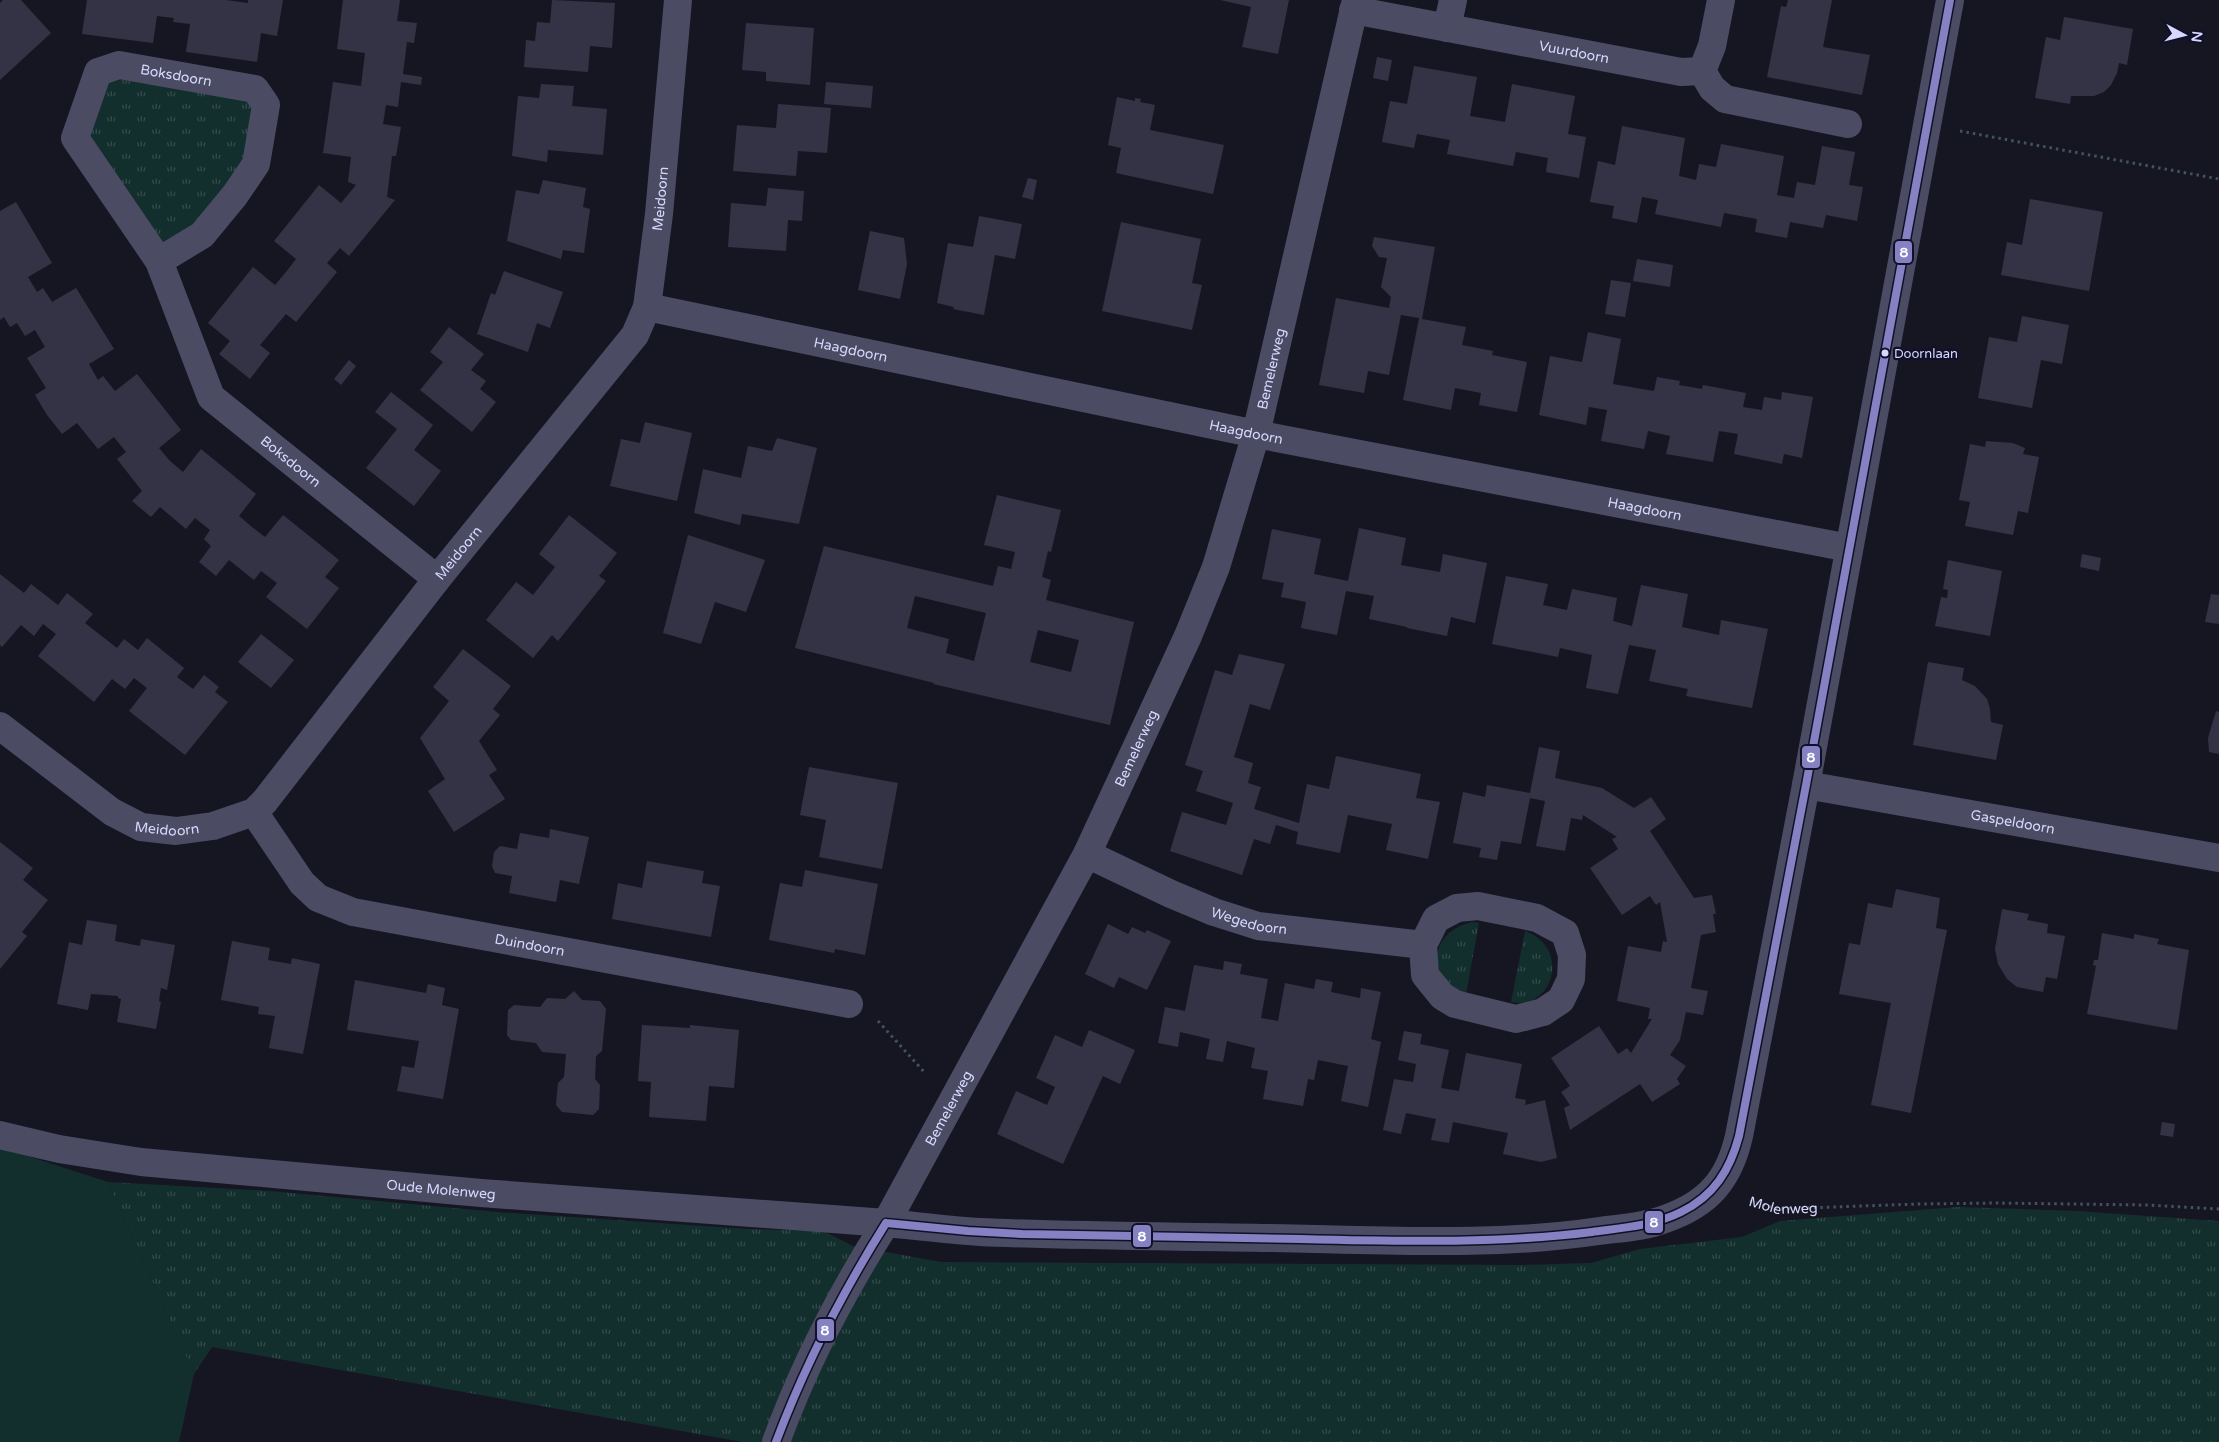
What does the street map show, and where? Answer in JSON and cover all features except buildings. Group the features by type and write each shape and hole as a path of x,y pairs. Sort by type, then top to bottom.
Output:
{"street":[{"name":"Meidoorn","path":"0,726 112,812 141,827 158,830 194,830 222,824 254,812 274,791 437,579 630,342 647,307 659,214 678,0"},
{"path":"1447,28 1453,0"},
{"path":"1721,0 1712,46 1702,71 1712,88 1725,100 1848,124"},
{"path":"886,1223 979,1232 1427,1241 1515,1240 1574,1235 1644,1225 1664,1220 1703,1200 1719,1184 1735,1156 1739,1136 1806,785 1950,0"},
{"name":"Vuurdoorn","path":"1354,5 1447,28 1681,72 1702,71"},
{"name":"Bemelerweg","path":"776,1442 788,1407 850,1279 886,1223 1087,854 1208,588 1256,434 1354,5"},
{"name":"Boksdoorn","path":"159,261 202,235 235,195 256,164 266,105 255,89 119,65 98,72 75,138 159,261 211,397 437,579"},
{"name":"Haagdoorn","path":"647,307 1256,434 1849,548"},
{"name":"Gaspeldoorn","path":"1806,785 2219,858"},
{"name":"Duindoorn","path":"254,812 302,883 318,898 353,912 849,1004"},
{"name":"Wegedoorn","path":"1087,854 1214,912 1258,926 1423,945"},
{"path":"1478,906 1537,918 1565,933 1572,955 1571,979 1561,1000 1543,1012 1516,1019 1455,1004 1442,996 1425,975 1423,945 1436,920 1457,908 1478,906"},
{"name":"Oude Molenweg","path":"0,1135 59,1149 140,1162 481,1193 886,1223"}],"path":[{"path":"1927,125 2219,179"},
{"path":"849,1004 856,1014 875,1018 929,1077 958,1090"},
{"name":"Molenweg","path":"1719,1184 1739,1198 1778,1209 1995,1203 2147,1205 2219,1209"}],"green space":[{"path":"124,80 255,101 242,176 220,204 162,251 84,134 106,81"},
{"path":"1473,922 1479,923 1466,994 1452,987 1443,977 1438,967 1437,955 1440,945 1447,935 1458,927"},
{"path":"1525,931 1539,939 1548,950 1552,963 1551,976 1546,988 1538,997 1526,1002 1511,1002"},
{"path":"0,1147 108,1182 194,1374 179,1442 0,1442"},
{"path":"108,1182 270,1191 497,1212 747,1229 823,1231 853,1246 941,1262 1523,1265 1591,1263 1640,1249 1742,1237 1780,1221 1958,1207 2076,1211 2219,1221 2219,1442 743,1442 212,1347 194,1374"}],"transit line":[{"name":"8","path":"886,1223 1022,1234 1483,1240 1556,1236 1637,1226 1670,1217 1693,1206 1719,1181 1731,1160 1739,1136 1806,785 1950,0"},
{"name":"8","path":"776,1442 799,1385 825,1330 854,1276 886,1223"}],"place":[{"name":"Doornlaan","path":"1885,353"}]}
